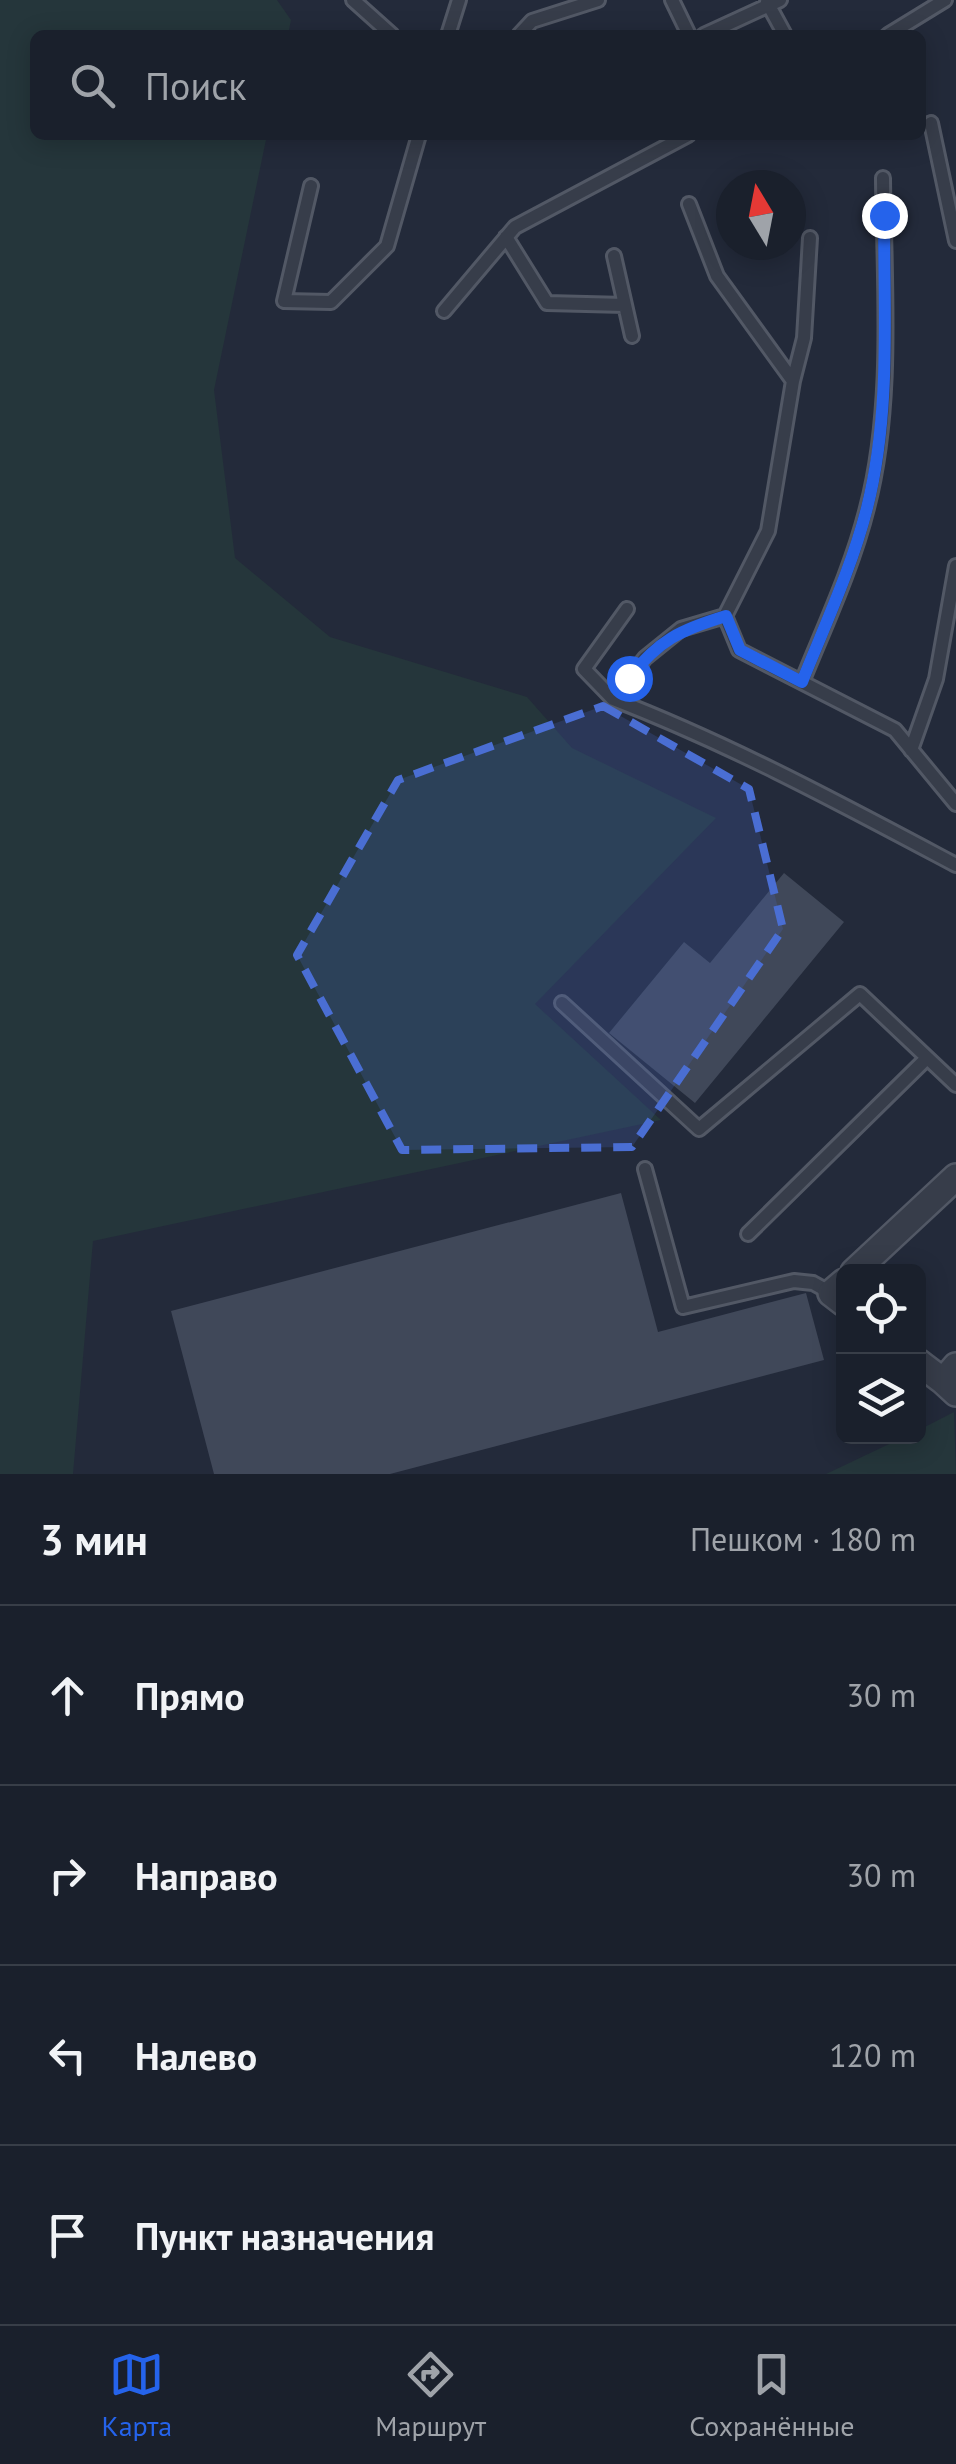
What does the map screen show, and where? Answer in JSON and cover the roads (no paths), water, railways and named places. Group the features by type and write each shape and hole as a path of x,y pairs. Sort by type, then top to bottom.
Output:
{"street":[{"path":"863,1264 956,1177"},
{"path":"926,1366 952,1380"}],"lane":[{"path":"352,0 386,30"},
{"path":"449,30 458,0"},
{"path":"524,30 532,21 598,0"},
{"path":"672,0 687,30"},
{"path":"896,30 945,0"},
{"path":"714,30 772,2 784,30"},
{"path":"931,123 956,241"},
{"path":"311,186 284,301 331,302 387,246 418,140"},
{"path":"444,311 515,226 669,140"},
{"path":"802,682 867,508 882,430 884,178"},
{"path":"689,204 717,276 793,381"},
{"path":"506,237 547,303 625,305"},
{"path":"613,699 644,658 681,629 726,616 768,531 804,338 810,238"},
{"path":"614,256 632,336"},
{"path":"912,750 936,679 956,566"},
{"path":"627,609 584,669 613,699 689,728 800,782 956,866"},
{"path":"726,616 740,650 895,730 956,804"},
{"path":"562,1003 699,1129 860,994 956,1085"},
{"path":"748,1234 927,1058"},
{"path":"645,1169 682,1308 794,1281 836,1292"}]}
